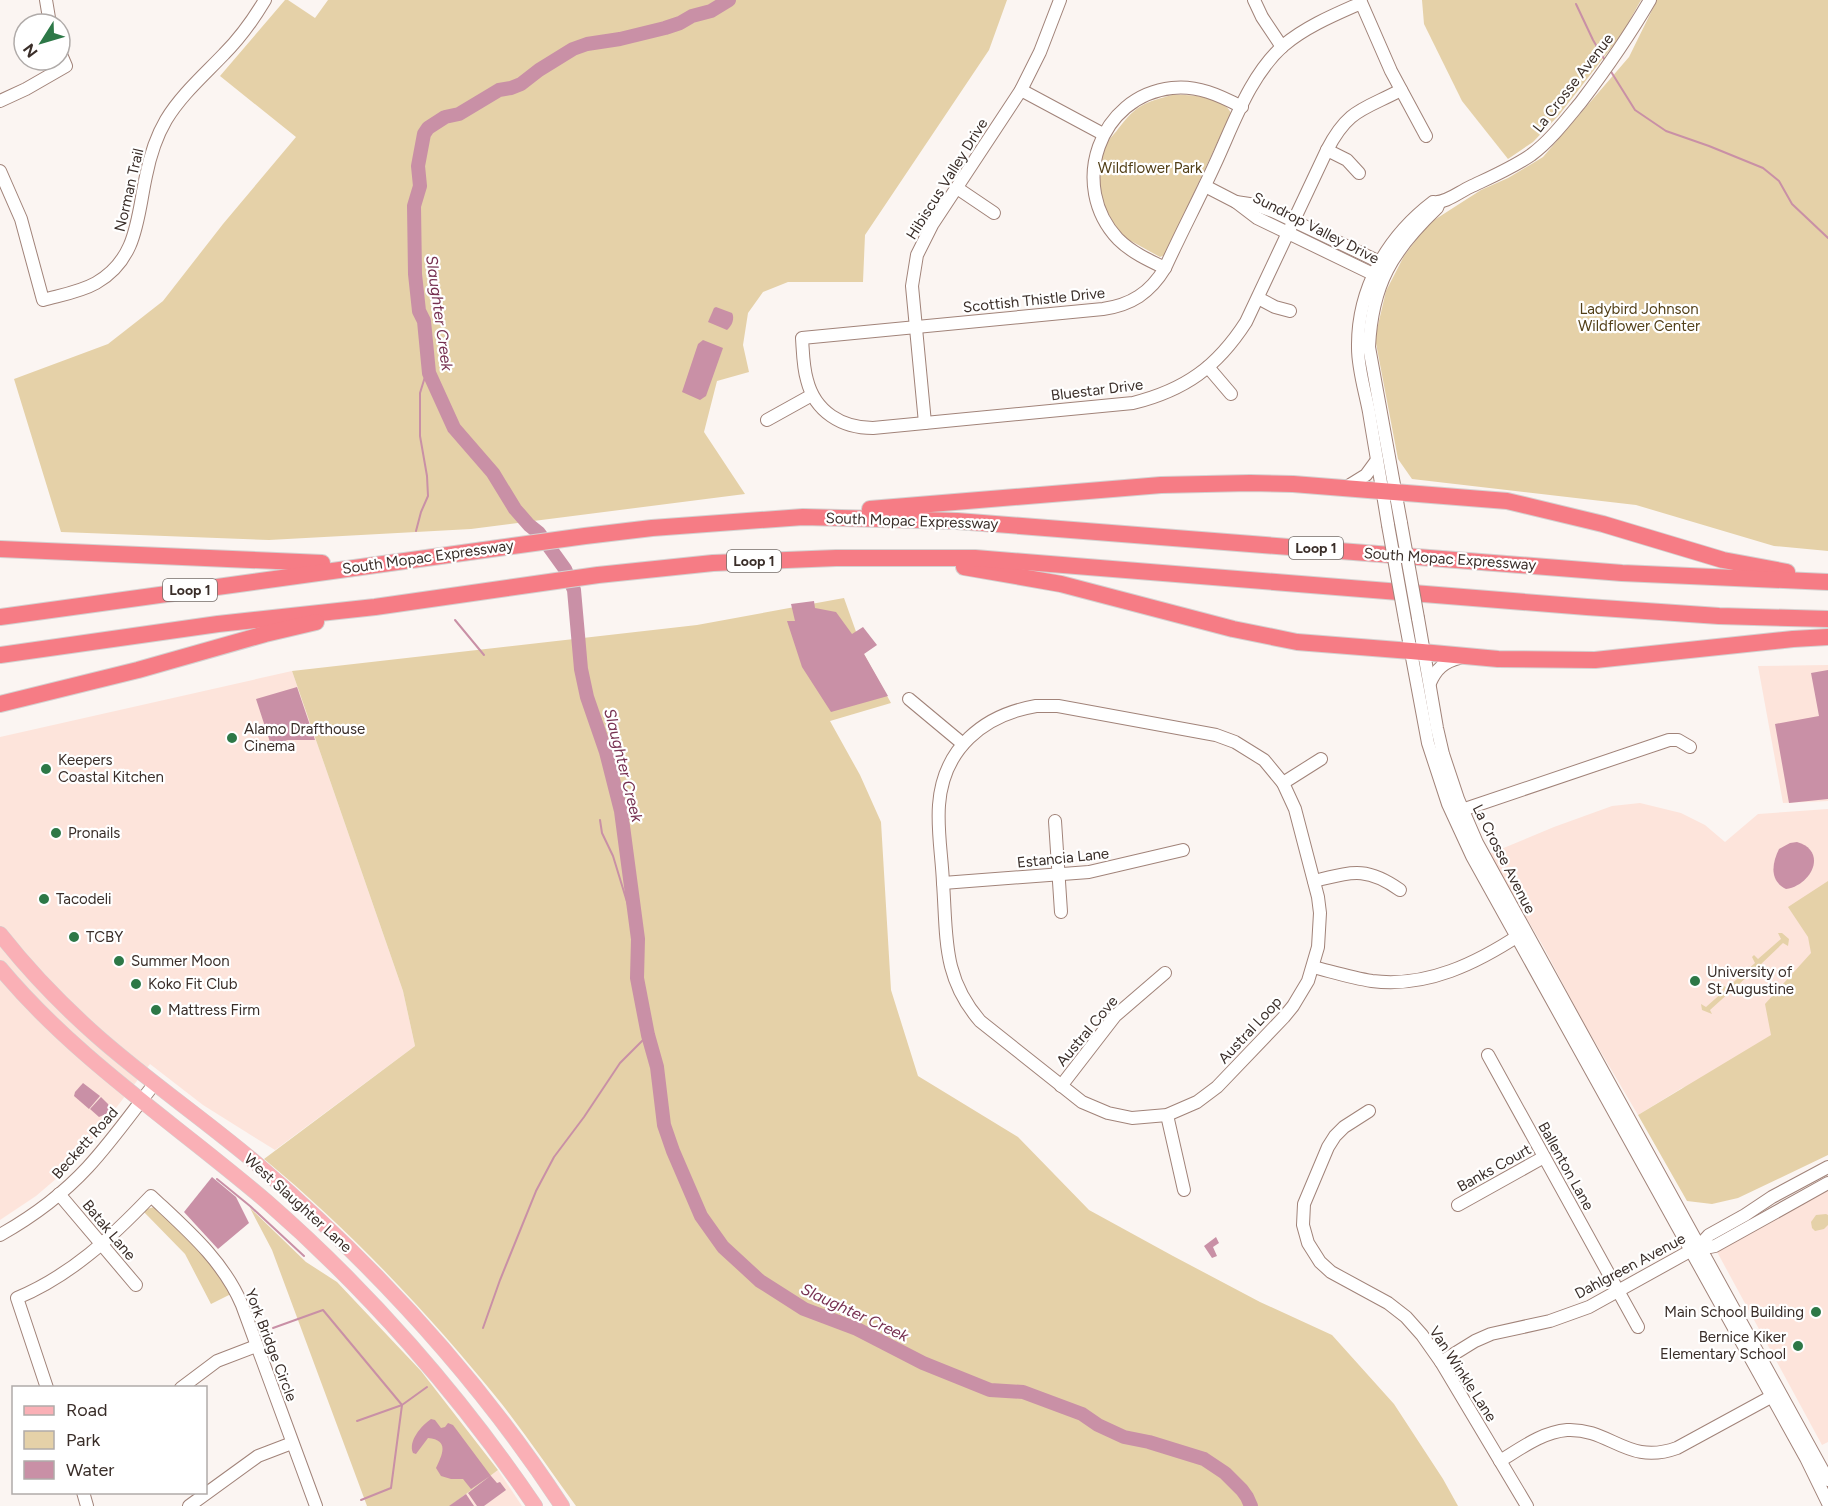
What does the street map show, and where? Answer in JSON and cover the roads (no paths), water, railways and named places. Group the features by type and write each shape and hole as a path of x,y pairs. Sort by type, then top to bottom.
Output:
{"highway":[{"path":"803,518 848,511 1161,485 1293,484 1507,501 1603,524 1724,560 1828,580"},
{"name":"South Mopac Expressway","path":"0,617 585,536 652,528 803,518 957,521 1623,573 1828,580"},
{"path":"0,549 276,562 380,563"},
{"name":"Loop 1","path":"0,655 218,624 375,607 598,575 749,561 836,558 975,558 1587,607 1719,616 1828,619"},
{"path":"910,558 1061,584 1233,629 1297,642 1498,659 1595,660 1828,637"},
{"path":"0,704 375,607"}],"main road":[{"name":"West Slaughter Lane","path":"0,934 32,971 98,1036 255,1163 358,1257 447,1355 512,1436 562,1506"},
{"path":"0,942 15,960 32,971"},
{"name":"West Slaughter Lane","path":"0,968 61,1032 96,1064 267,1203 312,1244 420,1356 463,1407 532,1500"},
{"path":"532,1500 546,1483"}],"street":[{"name":"Norman Trail","path":"0,171 21,219 44,300 97,283 122,259 135,234 149,161 166,120 185,95 239,38 265,0"},
{"name":"Hibiscus Valley Drive","path":"925,423 912,286 917,255 925,237 1021,90 1040,52 1060,0"},
{"path":"1254,0 1262,17 1282,47"},
{"name":"La Crosse Avenue","path":"1650,0 1616,55 1558,129 1532,154 1497,175 1439,203 1437,208 1384,264 1364,297 1358,349 1377,460 1401,523 1428,743 1448,804 1472,856 1520,934 1776,1394 1828,1480"},
{"path":"1360,2 1401,90 1426,136"},
{"name":"Scottish Thistle Drive","path":"812,395 806,378 802,338 1114,308 1147,292 1159,279 1242,107 1263,69 1282,47 1317,23 1360,2"},
{"path":"0,101 56,72"},
{"path":"1164,268 1124,244 1101,213 1095,191 1094,173 1095,160 1103,134 1132,103 1144,96 1166,89 1201,90 1213,93 1242,107"},
{"path":"1021,90 1103,134"},
{"name":"Bluestar Drive","path":"812,395 830,414 851,426 873,428 1132,403 1173,390 1208,367 1235,339 1258,298 1335,135 1352,115 1401,90"},
{"path":"1328,150 1347,160 1359,173"},
{"name":"Sundrop Valley Drive","path":"1204,186 1236,202 1257,218 1378,276"},
{"path":"957,188 994,213"},
{"name":"Sundrop Valley Drive","path":"1236,202 1256,205 1384,264"},
{"name":"La Crosse Avenue","path":"1378,276 1370,326 1370,347 1389,492 1388,525 1412,619"},
{"path":"1258,298 1275,307 1290,311"},
{"path":"1208,367 1231,394"},
{"path":"767,420 812,395"},
{"path":"1344,489 1366,475 1377,460"},
{"name":"La Crosse Avenue","path":"1417,651 1430,683 1443,754 1462,810 1520,934"},
{"path":"1430,683 1434,672 1447,661 1468,656"},
{"path":"909,699 963,744"},
{"name":"Austral Loop","path":"1036,706 1058,706 1227,738 1264,760 1283,783 1295,809 1320,913 1318,947 1313,967 1308,981 1293,1006 1217,1087 1197,1102 1167,1115 1132,1118 1108,1113 1083,1102 1061,1086 980,1022 968,1005 952,975 949,961 938,818 940,790 944,777 963,744 978,730 1005,714 1036,706"},
{"path":"1462,810 1669,740 1678,740 1690,747"},
{"path":"1283,783 1322,759"},
{"path":"1055,821 1062,912"},
{"name":"Estancia Lane","path":"944,883 1098,871 1184,850"},
{"path":"1314,881 1358,872 1380,877 1400,890"},
{"path":"1313,967 1372,981 1417,981 1463,966 1520,934"},
{"name":"Austral Cove","path":"1061,1086 1115,1016 1165,973"},
{"name":"Ballenton Lane","path":"1488,1055 1638,1328"},
{"name":"Beckett Road","path":"0,1235 27,1219 59,1194 96,1158 155,1083"},
{"name":"Van Winkle Lane","path":"1369,1111 1344,1127 1328,1147 1304,1204 1305,1235 1311,1250 1325,1268 1372,1293 1398,1311 1422,1335 1441,1362 1527,1506"},
{"path":"1167,1115 1184,1190"},
{"name":"Banks Court","path":"1458,1204 1544,1157"},
{"name":"Dahlgreen Avenue","path":"1441,1362 1491,1334 1562,1317 1589,1307 1695,1249 1709,1235 1828,1167"},
{"name":"Dahlgreen Avenue","path":"1695,1249 1715,1246 1828,1183"},
{"name":"Batak Lane","path":"59,1194 136,1285"},
{"name":"York Bridge Circle","path":"46,1386 17,1298 58,1276 102,1245 151,1196 201,1244 225,1273 237,1295 316,1506"},
{"path":"184,1386 217,1361 256,1346"},
{"path":"1500,1461 1542,1437 1567,1430 1587,1431 1625,1448 1640,1453 1655,1454 1671,1450 1776,1394"},
{"name":"La Crosse Avenue","path":"1776,1394 1828,1503"},
{"path":"207,1493 252,1460 292,1443"},
{"path":"189,1506 205,1494"}],"water":[{"path":"716,307 732,313 732,322 727,330 708,322"},
{"path":"703,340 723,348 706,396 700,400 682,392 698,344"},
{"path":"814,601 815,608 836,612 852,634 863,627 877,645 864,654 888,696 831,712 802,667 787,621 795,621 791,604"},
{"path":"1828,670 1828,799 1789,803 1775,724 1819,716 1811,673"},
{"path":"297,687 315,740 288,740 271,745 256,699"},
{"path":"1797,842 1806,846 1812,853 1813,867 1803,881 1786,889 1774,877 1775,860 1779,849"},
{"path":"83,1083 100,1096 89,1109 74,1096"},
{"path":"101,1097 110,1108 106,1114 99,1117 90,1109"},
{"path":"212,1177 236,1197 249,1223 218,1249 184,1212"},
{"path":"1216,1237 1219,1243 1213,1247 1217,1256 1212,1258 1204,1246"},
{"path":"431,1419 435,1420 441,1428 448,1423 453,1425 491,1476 506,1490 484,1506 477,1506 468,1493 490,1476 471,1489 463,1479 441,1476 436,1468 443,1449 435,1439 428,1438 416,1454 413,1453 414,1439"},
{"path":"466,1494 474,1506 449,1506"}],"waterway":[{"name":"Slaughter Creek","path":"729,0 711,11 692,16 665,28 573,49 521,84 499,90 459,114 445,117 428,128 424,134 418,166 420,186 414,206 415,274 419,311 424,321 429,373 454,428 493,473 515,509 539,533 565,569 574,590 581,669 587,697 606,752 621,811 638,939 637,978 657,1067 664,1125 673,1151 701,1216 723,1247 760,1281 804,1309 857,1329 923,1363 990,1390 1023,1392 1082,1414 1098,1425 1124,1437 1149,1442 1204,1459 1225,1473 1242,1490 1251,1506"},
{"path":"1576,4 1606,62"},
{"path":"1610,70 1635,110 1666,131 1763,168 1779,181 1792,204 1828,238"},
{"path":"416,531 428,496 420,436 420,393 428,367"},
{"path":"455,620 484,655"},
{"path":"600,820 602,833 613,856 628,905 634,907"},
{"path":"483,1328 536,1191 554,1157 620,1063 648,1035"},
{"path":"217,1179 304,1256"},
{"path":"273,1328 323,1310 402,1405 391,1488 361,1500"},
{"path":"357,1421 402,1405 427,1387"}],"place":[{"name":"Alamo Drafthouse Cinema","path":"232,738"},
{"name":"Keepers Coastal Kitchen","path":"46,769"},
{"name":"Pronails","path":"56,833"},
{"name":"Tacodeli","path":"44,899"},
{"name":"TCBY","path":"74,937"},
{"name":"Summer Moon","path":"119,961"},
{"name":"University of St Augustine","path":"1695,981"},
{"name":"Koko Fit Club","path":"136,984"},
{"name":"Mattress Firm","path":"156,1010"},
{"name":"Main School Building","path":"1816,1312"},
{"name":"Bernice Kiker Elementary School","path":"1798,1346"}],"park label":[{"name":"Wildflower Park","path":"1150,168"},
{"name":"Ladybird Johnson Wildflower Center","path":"1639,318"}]}
